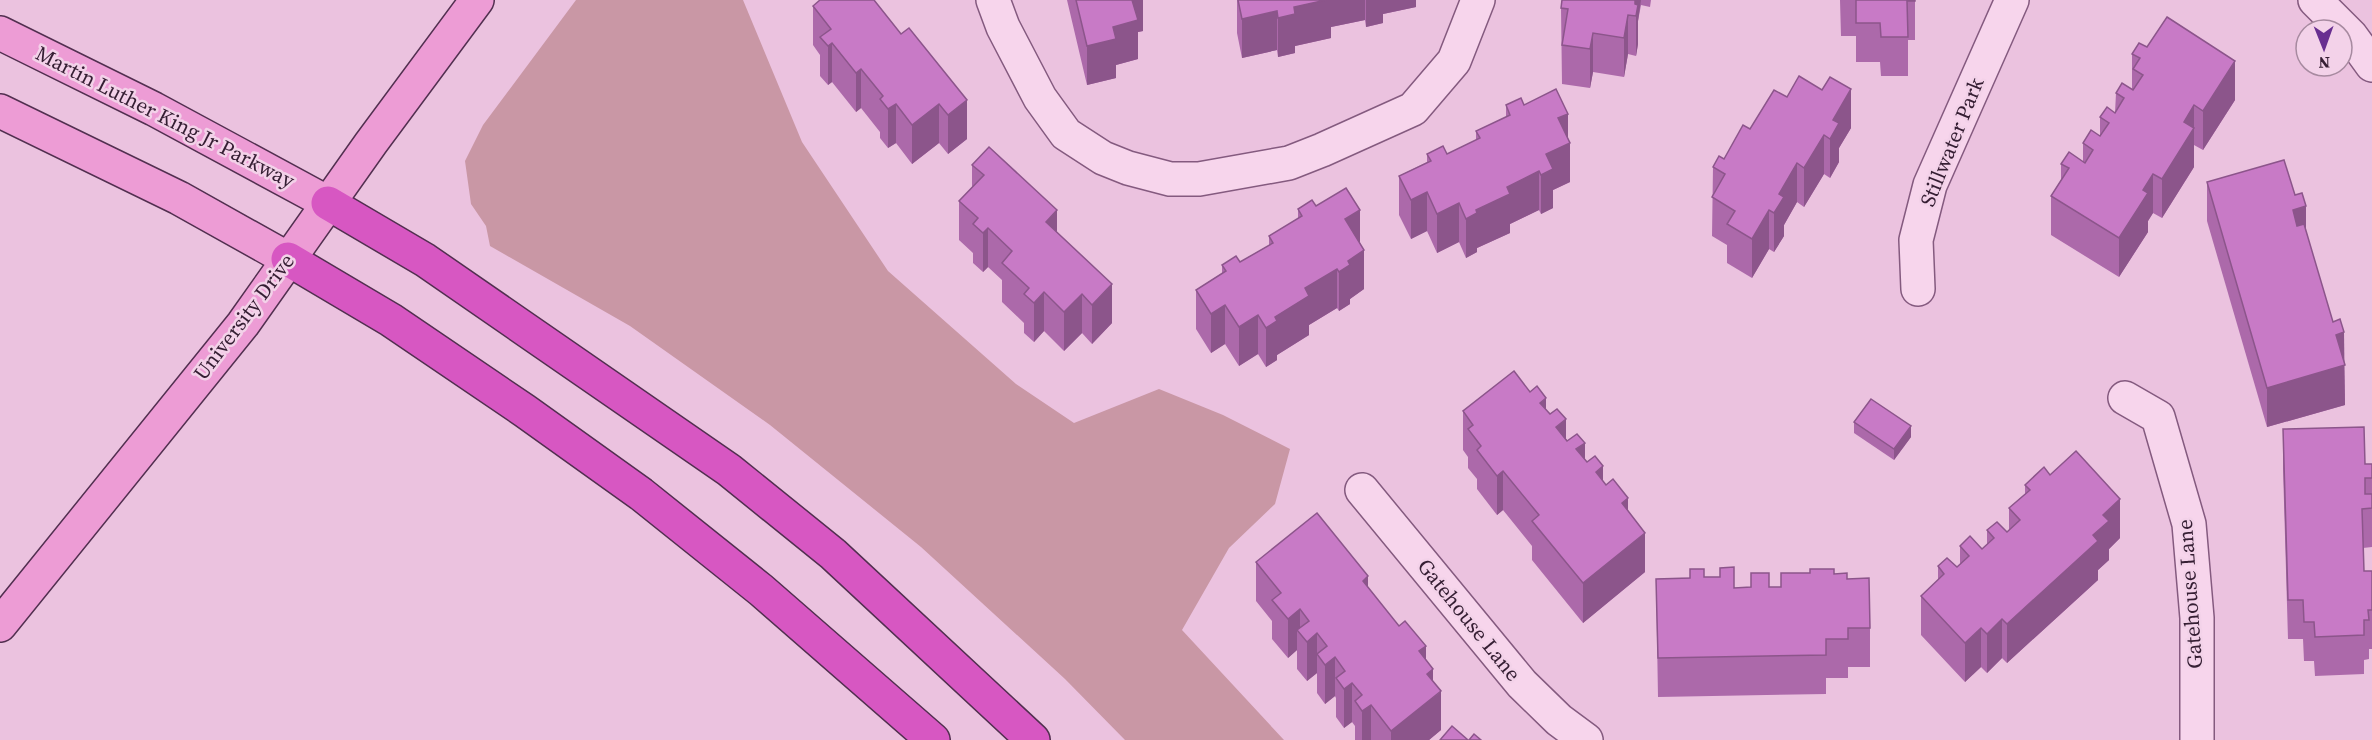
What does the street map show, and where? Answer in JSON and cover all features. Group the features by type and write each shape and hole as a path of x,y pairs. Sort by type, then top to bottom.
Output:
{"highway":[{"path":"328,203 425,260 729,470 833,554 1033,740"},
{"path":"288,259 391,320 525,411 641,494 769,597 933,740"}],"main road":[{"name":"University Drive","path":"0,625 243,324 328,203 477,0"},
{"name":"Martin Luther King Jr Parkway","path":"0,33 154,109 328,203"},
{"path":"0,111 179,198 288,259"}],"street":[{"path":"993,0 1003,27 1040,98 1066,134 1103,158 1128,168 1170,179 1199,179 1288,163 1413,109 1454,61 1478,0"},
{"name":"Stillwater Park","path":"1918,289 1916,240 1930,186 2012,0"},
{"path":"2315,0 2351,36 2372,65"},
{"name":"Gatehouse Lane","path":"2125,398 2158,417 2189,524 2197,618 2197,740"},
{"name":"Gatehouse Lane","path":"1362,490 1522,684 1559,720 1586,740"}],"shaded area":[{"path":"576,0 743,0 802,142 888,271 1016,384 1074,423 1159,389 1223,415 1290,449 1275,504 1229,548 1182,630 1284,740 1125,740 1065,679 921,547 770,425 630,326 490,246 486,226 471,204 465,161 483,125"}],"building":[{"path":"820,0 874,0 901,34 909,28 967,100 948,115 939,104 912,125 896,104 888,109 880,99 883,96 861,69 856,73 832,43 828,46 820,37 831,29 813,6"},
{"path":"1076,0 1132,0 1138,20 1113,27 1116,39 1087,46"},
{"path":"1238,0 1326,0 1294,7 1295,14 1278,18 1277,11 1242,19"},
{"path":"1562,0 1635,0 1635,4 1638,5 1636,16 1628,15 1624,38 1593,33 1590,49 1562,45 1568,9 1561,8"},
{"path":"1856,0 1915,0 1907,1 1908,37 1881,37 1880,23 1856,23"},
{"path":"2167,17 2235,61 2203,111 2194,105 2184,122 2194,128 2162,179 2153,174 2143,190 2148,193 2119,238 2051,196 2069,168 2061,164 2069,152 2085,163 2093,150 2083,143 2091,130 2100,136 2109,123 2100,117 2107,107 2115,113 2124,98 2116,93 2122,83 2133,90 2143,75 2133,69 2140,58 2132,54 2139,43 2147,47"},
{"path":"1799,76 1822,90 1830,77 1851,89 1833,120 1839,123 1830,139 1824,135 1804,168 1797,163 1779,194 1784,197 1774,213 1769,210 1752,239 1727,224 1735,211 1712,197 1725,174 1713,167 1719,156 1724,159 1743,125 1750,129 1774,90 1787,97"},
{"path":"1556,89 1568,114 1558,118 1570,143 1546,154 1553,169 1541,175 1539,171 1507,187 1510,194 1476,210 1477,213 1466,219 1459,203 1437,214 1427,192 1411,200 1399,176 1431,161 1427,154 1443,146 1447,154 1480,138 1476,131 1510,115 1506,105 1521,98 1524,105"},
{"path":"989,147 1057,210 1046,222 1112,284 1092,305 1082,294 1064,312 1044,292 1034,303 1024,294 1029,288 1002,263 1012,251 988,228 983,233 973,224 978,218 959,201 984,175 972,165"},
{"path":"2284,160 2295,195 2302,193 2306,206 2293,210 2297,226 2304,224 2333,322 2340,319 2344,332 2336,335 2345,365 2267,388 2207,182"},
{"path":"1346,188 1360,210 1345,219 1364,250 1348,261 1350,265 1339,272 1337,269 1305,288 1309,296 1275,317 1277,321 1266,328 1258,315 1239,327 1225,305 1211,314 1196,290 1226,271 1222,265 1236,256 1240,262 1273,243 1269,236 1302,216 1298,209 1312,200 1316,206"},
{"path":"1514,371 1530,392 1537,386 1546,398 1540,403 1550,414 1557,409 1566,419 1556,427 1567,441 1577,434 1585,443 1576,449 1587,462 1595,456 1603,466 1596,472 1606,485 1613,479 1628,498 1622,503 1645,533 1583,583 1532,521 1539,515 1503,471 1497,476 1477,450 1481,446 1468,429 1473,425 1463,411"},
{"path":"1871,399 1911,426 1894,449 1854,422"},
{"path":"2364,427 2365,464 2372,464 2372,478 2365,478 2365,494 2372,494 2372,508 2362,509 2364,571 2372,571 2372,610 2368,610 2369,620 2364,620 2364,635 2315,637 2314,622 2304,622 2303,600 2288,600 2283,429"},
{"path":"2076,451 2120,499 2103,515 2109,521 2093,535 2098,541 2007,624 2002,619 1987,634 1981,628 1965,643 1921,596 1944,574 1938,566 1947,558 1957,567 1969,556 1960,546 1970,536 1982,549 1994,538 1987,530 1997,522 2007,532 2020,520 2009,508 2030,490 2025,485 2044,467 2050,475"},
{"path":"1317,513 1368,576 1363,581 1399,626 1405,621 1426,646 1419,651 1433,669 1427,674 1441,691 1391,731 1371,705 1362,711 1355,701 1362,695 1352,683 1344,689 1336,678 1345,671 1335,657 1325,665 1317,654 1327,646 1317,633 1307,642 1297,630 1309,621 1300,609 1288,619 1272,600 1281,593 1256,562"},
{"path":"1734,567 1734,588 1751,587 1751,573 1769,573 1769,587 1781,587 1781,573 1810,573 1810,569 1834,569 1834,574 1847,573 1847,579 1869,578 1870,628 1848,628 1848,639 1826,639 1826,655 1658,658 1656,579 1690,578 1690,569 1704,569 1704,577 1720,577 1720,568"},
{"path":"1452,726 1468,740 1440,740"},
{"path":"1474,734 1481,740 1469,740"}]}
